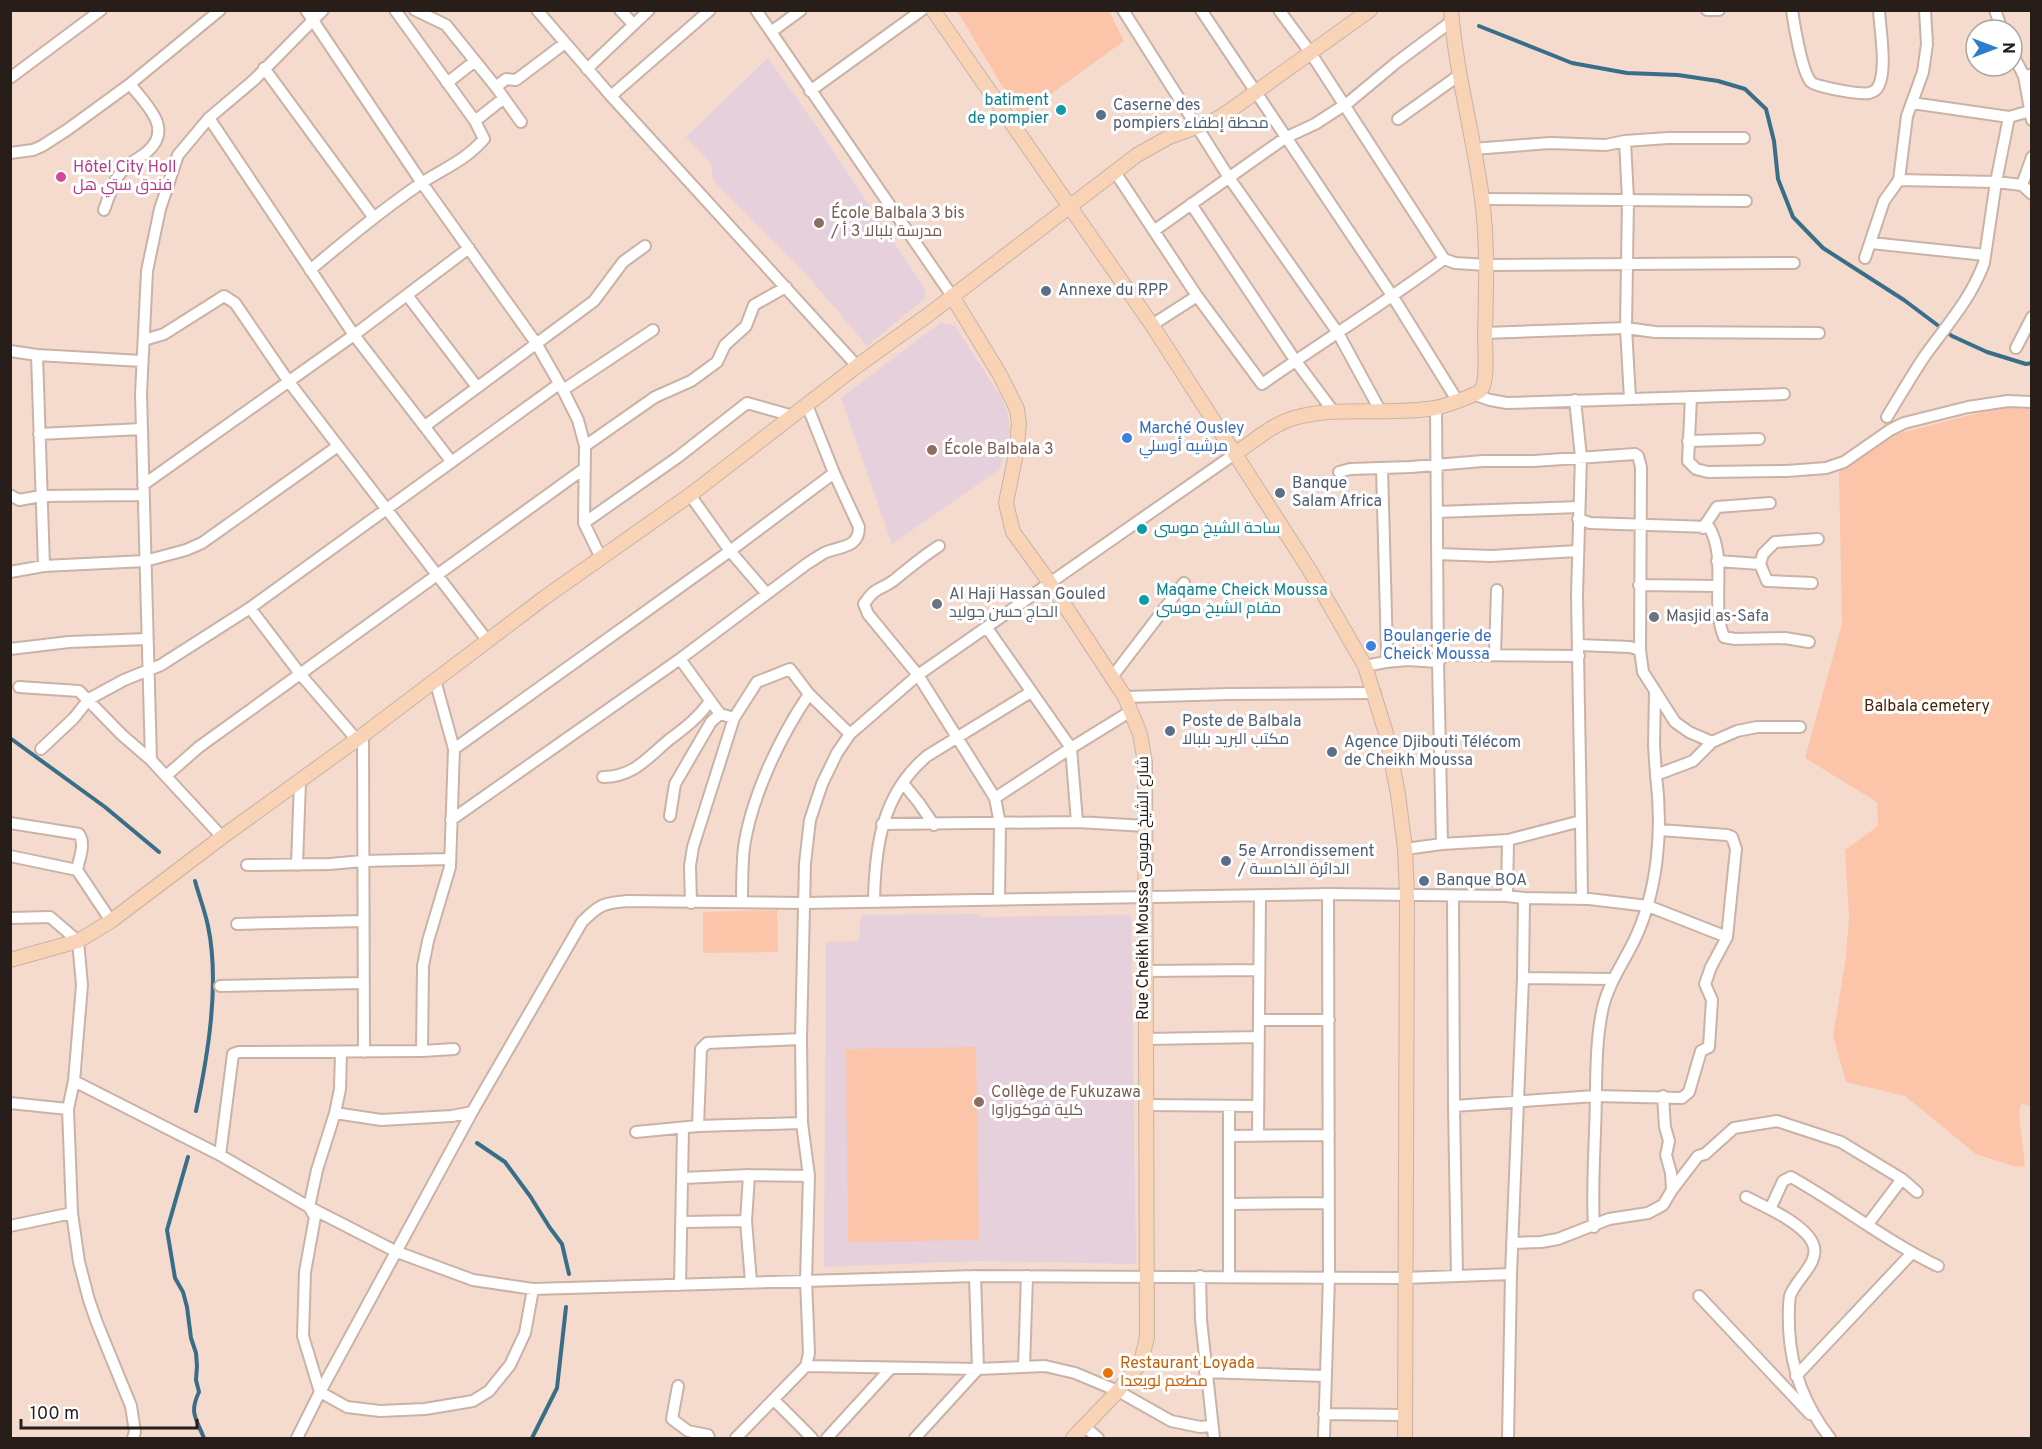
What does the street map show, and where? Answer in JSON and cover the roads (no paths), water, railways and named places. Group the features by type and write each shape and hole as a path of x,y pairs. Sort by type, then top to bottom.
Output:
{"street":[{"path":"10,153 33,150 42,146 130,84 220,10"},
{"path":"151,760 143,490 142,361 147,271 160,209 178,155 209,118 254,80 309,15 323,10"},
{"path":"310,270 374,218 422,183 472,153 484,139 475,121 395,10"},
{"path":"415,10 446,25 496,87 521,123"},
{"path":"537,10 611,96 857,366"},
{"path":"620,10 633,24"},
{"path":"587,69 649,10"},
{"path":"611,96 710,10"},
{"path":"756,10 951,296"},
{"path":"771,32 801,10"},
{"path":"810,91 922,10"},
{"path":"933,10 1152,326 1236,453 1309,569 1365,666 1375,693 1386,733 1398,794 1405,849 1407,897 1405,1438"},
{"path":"1123,10 1196,128 1338,333 1381,412"},
{"path":"1201,10 1393,297 1457,400"},
{"path":"1280,10 1310,52 1444,260 1487,265 1794,263"},
{"path":"10,960 78,941 111,921 487,640 690,495 1137,155 1169,137 1196,128 1225,114 1370,10"},
{"path":"1707,10 1719,10"},
{"path":"1792,10 1794,29 1806,75 1812,84 1821,88 1865,94 1872,93 1878,88 1882,77 1879,10"},
{"path":"1865,258 1884,201 1899,180 1907,116 1923,72 1927,44 1925,10"},
{"path":"10,78 98,11"},
{"path":"309,15 422,183 536,342 561,387 578,420 585,446 584,523 601,558"},
{"path":"736,1438 806,1366 809,1353 806,1280 809,1176 802,1123 801,1039 805,863 810,820 822,784 837,753 850,734 918,675 1276,426 1292,419 1333,411 1381,412 1436,408 1480,390 1483,386 1487,265 1482,199 1458,76 1451,16"},
{"path":"1155,230 1285,138 1315,124 1343,105 1451,16"},
{"path":"496,87 506,79 516,80 565,44"},
{"path":"447,83 476,61"},
{"path":"264,68 374,218"},
{"path":"1398,119 1458,76"},
{"path":"1912,103 2009,117 2031,116 2028,76"},
{"path":"104,210 118,176 157,142 160,132 158,123 130,84"},
{"path":"475,121 504,98"},
{"path":"1887,417 1975,283 1985,255 2009,117"},
{"path":"209,118 354,335 451,461"},
{"path":"1473,149 1550,143 1606,145 1625,141 1668,138 1744,138"},
{"path":"1625,141 1628,199 1626,328 1630,399"},
{"path":"2022,185 2031,157"},
{"path":"1116,172 1197,296 1262,384 1393,297 1444,260"},
{"path":"1899,180 1996,182 2022,185 2031,194"},
{"path":"1482,199 1746,201"},
{"path":"1191,204 1295,360 1333,411"},
{"path":"1871,243 1985,255"},
{"path":"425,426 594,301 623,262 645,246"},
{"path":"10,495 18,500 41,496 143,490 469,248"},
{"path":"585,446 655,397 691,381 717,362 725,345 746,326 754,306 786,287"},
{"path":"407,295 477,387"},
{"path":"144,340 164,334 224,296 235,303 289,382 487,640"},
{"name":"Rue Cheikh Moussa شارع الشيخ موسى","path":"951,296 1000,375 1017,409 1019,424 1016,453 1006,503 1013,532 1125,697 1140,734 1144,756 1148,1321 1145,1350 1141,1362 1118,1391 1073,1438"},
{"path":"1152,326 1197,296"},
{"path":"2016,348 2031,317"},
{"path":"1485,333 1626,328 1654,332 1819,333"},
{"path":"41,749 74,718 89,699 124,680 161,665 250,608 451,461 561,387 654,330"},
{"path":"10,351 37,355 142,361"},
{"path":"37,355 44,566"},
{"path":"1473,394 1507,403 1784,394"},
{"path":"1691,397 1688,461 1691,466 1700,471 1715,472 1810,470 1837,466 1904,423 1968,406 2008,401 2031,402"},
{"path":"1575,400 1581,457 1578,551 1582,899"},
{"path":"584,523 678,457 747,403 793,416"},
{"path":"451,820 680,659 818,556 851,545 859,534 859,527 834,473 807,405"},
{"path":"1436,408 1442,844"},
{"path":"39,434 142,429"},
{"path":"1688,441 1759,439"},
{"path":"10,572 44,566 145,561 186,550 202,543 338,446"},
{"path":"1339,472 1350,469 1630,453 1638,456 1641,467 1639,585 1640,650 1643,672 1675,722 1712,742"},
{"path":"166,776 199,747 585,468"},
{"path":"1382,468 1384,586 1387,622 1386,662"},
{"path":"454,749 730,551 834,473"},
{"path":"690,495 730,551 767,594"},
{"path":"1703,528 1717,507 1770,503"},
{"path":"1437,512 1579,507"},
{"path":"1578,519 1590,523 1711,529 1717,561 1719,616 1724,637 1735,639 1785,638 1809,642"},
{"path":"1812,583 1767,581 1760,564 1763,554 1775,542 1789,539 1818,539"},
{"path":"939,546 889,584 873,590 864,604 868,614 918,675 995,798 1000,824 999,899"},
{"path":"1437,554 1491,556 1578,551"},
{"path":"1717,561 1760,564"},
{"path":"1112,677 1184,584"},
{"path":"1639,585 1718,586"},
{"path":"1495,654 1497,590"},
{"path":"250,608 301,675 360,737 364,1052"},
{"path":"987,628 1071,748 1077,822"},
{"path":"10,649 69,642 147,639"},
{"path":"1438,662 1444,655 1630,648 1640,650"},
{"path":"680,659 720,714 734,717"},
{"path":"1365,666 1408,660 1438,662"},
{"path":"691,903 690,866 693,847 734,717 757,682 790,669 809,694 850,734"},
{"path":"422,1051 423,966 447,880 450,859 454,749 435,680"},
{"path":"19,687 68,688 79,691 122,735 151,760 222,837"},
{"path":"874,901 874,866 882,824 903,783 927,756 1031,692"},
{"path":"1594,1227 1592,1183 1599,1032 1604,1006 1613,979 1634,941 1648,906 1660,830 1654,745 1655,692"},
{"path":"1125,697 1375,693"},
{"path":"742,902 744,847 752,813 763,781 791,720 809,694"},
{"path":"603,777 616,777 651,758 667,741 686,727 710,701"},
{"path":"995,798 1131,711"},
{"path":"670,816 675,784 707,729 720,714"},
{"path":"1656,775 1693,761 1712,742 1745,728 1800,727"},
{"path":"297,865 300,781"},
{"path":"903,783 934,825"},
{"path":"1405,849 1508,840 1581,821"},
{"path":"882,824 1077,822 1146,825"},
{"path":"10,823 79,834 82,838 82,845 77,870"},
{"path":"1454,1106 1595,1096 1682,1098 1689,1092 1701,1051 1709,1047 1712,1000 1705,984 1727,937 1736,849 1732,837 1722,834 1660,830"},
{"path":"1507,897 1508,840"},
{"path":"10,856 77,870 111,921"},
{"path":"247,865 450,859"},
{"path":"297,1438 472,1112 582,922 597,907 612,902 627,901 804,903 1328,894 1507,897 1582,899 1648,906 1727,937"},
{"path":"1324,1438 1329,1277 1328,894"},
{"path":"1258,1135 1260,895"},
{"path":"1453,897 1457,1276"},
{"path":"1508,1438 1511,1274 1524,898"},
{"path":"10,918 50,917 78,941 82,985 74,1081 68,1109 72,1213 79,1262 89,1300 131,1406 135,1432 133,1438"},
{"path":"237,924 363,921"},
{"path":"1145,971 1259,970"},
{"path":"1523,978 1613,979"},
{"path":"220,986 363,983"},
{"path":"1259,1020 1329,1020"},
{"path":"1146,1039 1258,1037"},
{"path":"698,1126 701,1049 704,1045 801,1039"},
{"path":"220,1155 232,1054 239,1052 454,1049"},
{"path":"341,1052 340,1089 309,1207 315,1217 305,1272 303,1336 320,1392 346,1407 380,1411 425,1409 473,1401 489,1391 510,1365 525,1334 533,1288"},
{"path":"74,1081 220,1155 309,1207 397,1252 473,1281 533,1288 975,1276 1404,1278 1511,1274"},
{"path":"1663,1096 1665,1127 1669,1141 1666,1155 1671,1173 1672,1190"},
{"path":"10,1103 68,1109"},
{"path":"1145,1105 1258,1106"},
{"path":"1229,1106 1229,1276"},
{"path":"335,1113 381,1120 452,1116 472,1112"},
{"path":"1512,1243 1550,1241 1594,1227 1609,1219 1653,1211 1663,1205 1698,1156 1705,1154 1734,1128 1777,1120 1841,1142 1902,1179 1917,1192"},
{"path":"636,1132 698,1126 802,1123"},
{"path":"680,1285 683,1129"},
{"path":"1229,1136 1329,1134"},
{"path":"683,1178 749,1175 809,1176"},
{"path":"749,1175 746,1221 751,1282"},
{"path":"1770,1209 1783,1181 1789,1177 1811,1188 1912,1253 1938,1266"},
{"path":"1868,1224 1902,1179"},
{"path":"1746,1197 1770,1209 1803,1231 1814,1246 1815,1253 1812,1261 1793,1288 1790,1299 1790,1348 1796,1376 1814,1418"},
{"path":"1230,1204 1329,1203"},
{"path":"10,1226 72,1213"},
{"path":"683,1222 746,1221"},
{"path":"1796,1376 1912,1253"},
{"path":"915,1438 978,1369 975,1276"},
{"path":"1024,1367 1027,1276"},
{"path":"1200,1276 1200,1320 1214,1438"},
{"path":"1698,1296 1814,1418 1830,1438"},
{"path":"806,1366 978,1369 1035,1365 1075,1373 1118,1391 1171,1421 1200,1427 1212,1426"},
{"path":"827,1438 891,1368"},
{"path":"1205,1372 1325,1376"},
{"path":"678,1386 672,1419 688,1431 708,1435 709,1438"},
{"path":"774,1400 812,1438"},
{"path":"1324,1414 1404,1415"},
{"path":"1084,1426 1098,1438"}],"waterway":[{"path":"1479,26 1572,63 1627,73 1678,75 1718,81 1745,89 1766,109 1774,141 1778,179 1793,217 1823,248 1904,300 1952,336 1987,352 2026,364 2032,363"},
{"path":"10,738 105,807 159,852"},
{"path":"195,881 208,926 213,971 211,1019 196,1111"},
{"path":"477,1143 505,1162 530,1196 562,1244 569,1274"},
{"path":"188,1157 167,1230 175,1278 183,1292 196,1353 196,1380 199,1392 194,1411 204,1438"},
{"path":"532,1438 557,1388 566,1307"}],"place":[{"name":"batiment de pompier","path":"1061,110"},
{"name":"Caserne des pompiers محطة إطفاء","path":"1101,115"},
{"name":"Hôtel City Holl فندق ستي هل","path":"61,177"},
{"name":"École Balbala 3 bis / مدرسة بلبالا 3 أ","path":"819,223"},
{"name":"Annexe du RPP","path":"1046,291"},
{"name":"Marché Ousley مرشيه أوسلي","path":"1127,438"},
{"name":"École Balbala 3","path":"932,450"},
{"name":"Banque Salam Africa","path":"1280,493"},
{"name":"ساحة الشيخ موسى","path":"1142,529"},
{"name":"Maqame Cheick Moussa مقام الشيخ موسى","path":"1144,600"},
{"name":"Al Haji Hassan Gouled الحاج حسن جوليد","path":"937,604"},
{"name":"Masjid as-Safa","path":"1654,617"},
{"name":"Boulangerie de Cheick Moussa","path":"1371,646"},
{"name":"Poste de Balbala مكتب البريد بلبالا","path":"1170,731"},
{"name":"Agence Djibouti Télécom de Cheikh Moussa","path":"1332,752"},
{"name":"5e Arrondissement / الدائرة الخامسة","path":"1226,861"},
{"name":"Banque BOA","path":"1424,881"},
{"name":"Collège de Fukuzawa كلية فوكوزاوا","path":"979,1102"},
{"name":"Restaurant Loyada مطعم لويعدا","path":"1108,1373"}],"park label":[{"name":"Balbala cemetery","path":"1927,707"}]}
